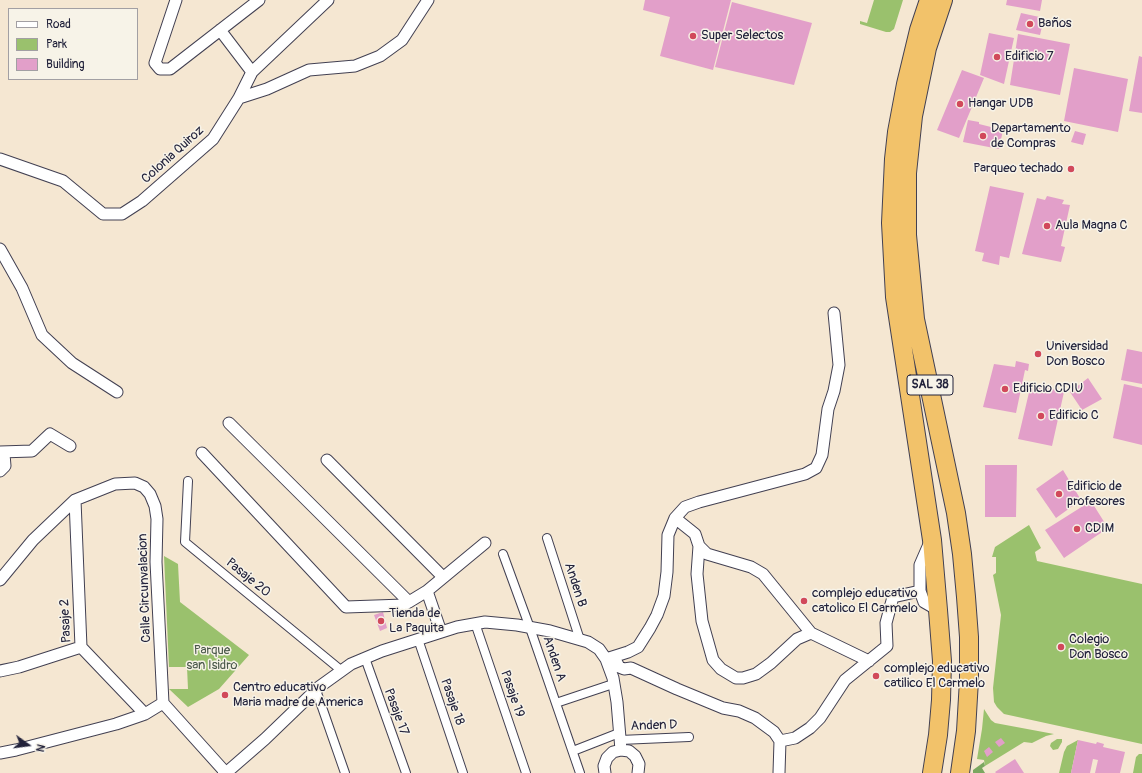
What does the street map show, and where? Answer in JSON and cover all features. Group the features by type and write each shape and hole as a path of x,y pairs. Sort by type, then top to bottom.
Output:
{"highway":[{"name":"SAL 38","path":"930,0 919,30 897,132 894,159 891,223 895,297 932,540 942,661 938,735 932,773"},
{"name":"SAL 38","path":"943,0 928,48 912,116 907,174 907,235 915,319 956,513 962,554 969,637 970,680 966,731 960,773"}],"street":[{"path":"176,0 155,63 160,69 170,69 259,0"},
{"name":"Colonia Quiroz","path":"0,159 63,180 103,214 122,214 142,201 213,139 239,98 252,72 328,0"},
{"path":"239,98 267,89 309,70 355,66 380,56 402,40 428,0"},
{"path":"220,30 252,72"},
{"path":"0,249 22,288 42,335 72,364 117,392"},
{"path":"610,658 638,647 657,615 664,596 668,535 675,518 685,508 698,502 805,474 816,468 822,455 828,410 834,391 839,365 834,313"},
{"path":"230,423 410,602"},
{"path":"0,452 32,451 50,434 70,446"},
{"path":"0,452 4,454 5,466 0,471"},
{"path":"202,454 346,607 404,605 427,591 485,543"},
{"path":"327,460 443,577"},
{"name":"Pasaje 20","path":"188,481 185,542 342,671"},
{"name":"Calle Circunvalacion","path":"0,580 33,540 75,500 115,484 135,483 144,486 150,494 155,506 157,519 156,562 163,703"},
{"name":"Pasaje 2","path":"75,500 81,647 145,714"},
{"path":"675,518 695,534 699,546 697,574 702,621 713,660 721,669 736,678 744,678 756,674 771,663 797,639 811,634"},
{"name":"Anden B","path":"546,538 580,640"},
{"path":"932,540 920,565 920,591 924,602 938,610"},
{"path":"699,546 707,554 751,567 763,574 811,634 869,661"},
{"name":"Anden A","path":"502,554 530,628 580,773"},
{"path":"427,591 441,632"},
{"path":"780,740 796,738 810,728 820,718 845,680 887,646 886,623 893,597 920,591"},
{"path":"0,753 116,724 145,714 163,703 226,773 266,739 316,690 351,664 382,651 418,639 457,627 485,622 550,631 588,642 599,649 619,667 624,669 631,668 723,708 739,711 755,718 774,732 780,740 779,773"},
{"name":"Pasaje 19","path":"475,623 526,773"},
{"name":"Pasaje 18","path":"418,639 463,773"},
{"path":"0,671 19,667 81,647"},
{"name":"Pasaje 17","path":"365,658 406,773"},
{"path":"605,773 604,766 607,758 620,741 617,702 610,658"},
{"path":"556,703 613,684"},
{"path":"316,690 345,773"},
{"name":"Anden D","path":"573,751 620,741 689,737"},
{"path":"620,741 635,756 639,764 638,773"}],"green space":[{"path":"874,0 903,0 894,29 890,32 860,24 860,21 867,23"},
{"name":"Colegio Don Bosco","path":"1029,525 1041,548 1035,552 1037,561 1142,584 1142,744 1004,714 994,702 993,688 1001,615 993,575 996,573 996,557 992,557 995,547"},
{"name":"Parque san Isidro","path":"164,556 178,564 180,602 249,655 219,689 188,707 169,689 188,689 187,667 169,667"},
{"path":"984,709 991,720 995,723 1054,734 1032,743 1024,742 985,766 984,760 977,759"},
{"path":"1057,739 1062,739 1062,742 1058,749 1053,750 1050,746 1051,743"},
{"path":"1078,740 1071,773 1059,773 1067,746"},
{"path":"1139,754 1142,754 1142,773 1133,773 1136,757"},
{"path":"984,762 985,766 982,768 985,773 973,773 973,770"}],"building":[{"name":"Super Selectos","path":"645,0 731,0 713,70 660,56 670,17 643,10"},
{"path":"1007,0 1042,0 1040,11 1006,5"},
{"path":"732,2 812,23 794,85 715,67"},
{"name":"Baños","path":"1021,13 1044,18 1040,35 1016,30"},
{"name":"Edificio 7","path":"989,33 1014,38 1004,84 980,75"},
{"path":"1018,34 1070,44 1060,95 1010,85"},
{"path":"1139,56 1142,57 1142,113 1129,111"},
{"path":"1074,68 1128,79 1118,132 1064,121"},
{"name":"Hangar UDB","path":"962,70 984,78 959,138 937,130"},
{"name":"Departamento de Compras","path":"968,120 1003,130 999,149 963,142"},
{"path":"1075,131 1086,134 1083,145 1071,142"},
{"path":"990,186 1024,193 1009,258 1000,256 999,265 982,261 984,253 975,251"},
{"name":"Aula Magna C","path":"1047,196 1064,200 1062,204 1070,205 1061,246 1065,247 1061,262 1022,254 1037,198 1045,200"},
{"path":"1127,349 1142,352 1142,384 1121,380"},
{"name":"Edificio CDIU","path":"1016,361 1029,364 1028,371 1025,370 1016,413 983,407 994,364 1015,367"},
{"path":"1088,378 1102,399 1082,410 1070,392"},
{"name":"Edificio C","path":"1031,384 1064,392 1052,446 1018,439"},
{"path":"1124,384 1142,388 1142,445 1113,438"},
{"path":"985,465 1017,465 1016,517 985,517"},
{"name":"Edificio de profesores","path":"1063,470 1081,500 1056,518 1036,489"},
{"name":"CDIM","path":"1091,501 1108,528 1064,558 1045,530"},
{"name":"Tienda de La Paquita","path":"383,612 387,628 380,631 374,615"},
{"path":"1001,738 1005,743 999,747 995,742"},
{"path":"1078,740 1096,744 1097,742 1104,744 1103,747 1125,752 1120,773 1095,773 1098,760 1093,759 1090,773 1071,773"},
{"path":"989,747 993,752 987,757 984,751"},
{"path":"1015,759 1024,773 995,772"}],"place":[{"name":"Baños","path":"1030,24"},
{"name":"Super Selectos","path":"693,36"},
{"name":"Edificio 7","path":"997,57"},
{"name":"Hangar UDB","path":"960,104"},
{"name":"Departamento de Compras","path":"983,136"},
{"name":"Parqueo techado","path":"1071,169"},
{"name":"Aula Magna C","path":"1047,226"},
{"name":"Universidad Don Bosco","path":"1038,354"},
{"name":"Edificio CDIU","path":"1005,389"},
{"name":"Edificio C","path":"1041,416"},
{"name":"Edificio de profesores","path":"1059,494"},
{"name":"CDIM","path":"1077,529"},
{"name":"complejo educativo catolico El Carmelo","path":"804,601"},
{"name":"Tienda de La Paquita","path":"381,621"},
{"name":"Colegio Don Bosco","path":"1061,647"},
{"name":"complejo educativo catilico El Carmelo","path":"876,676"},
{"name":"Centro educativo Maria madre de America","path":"225,695"}]}
